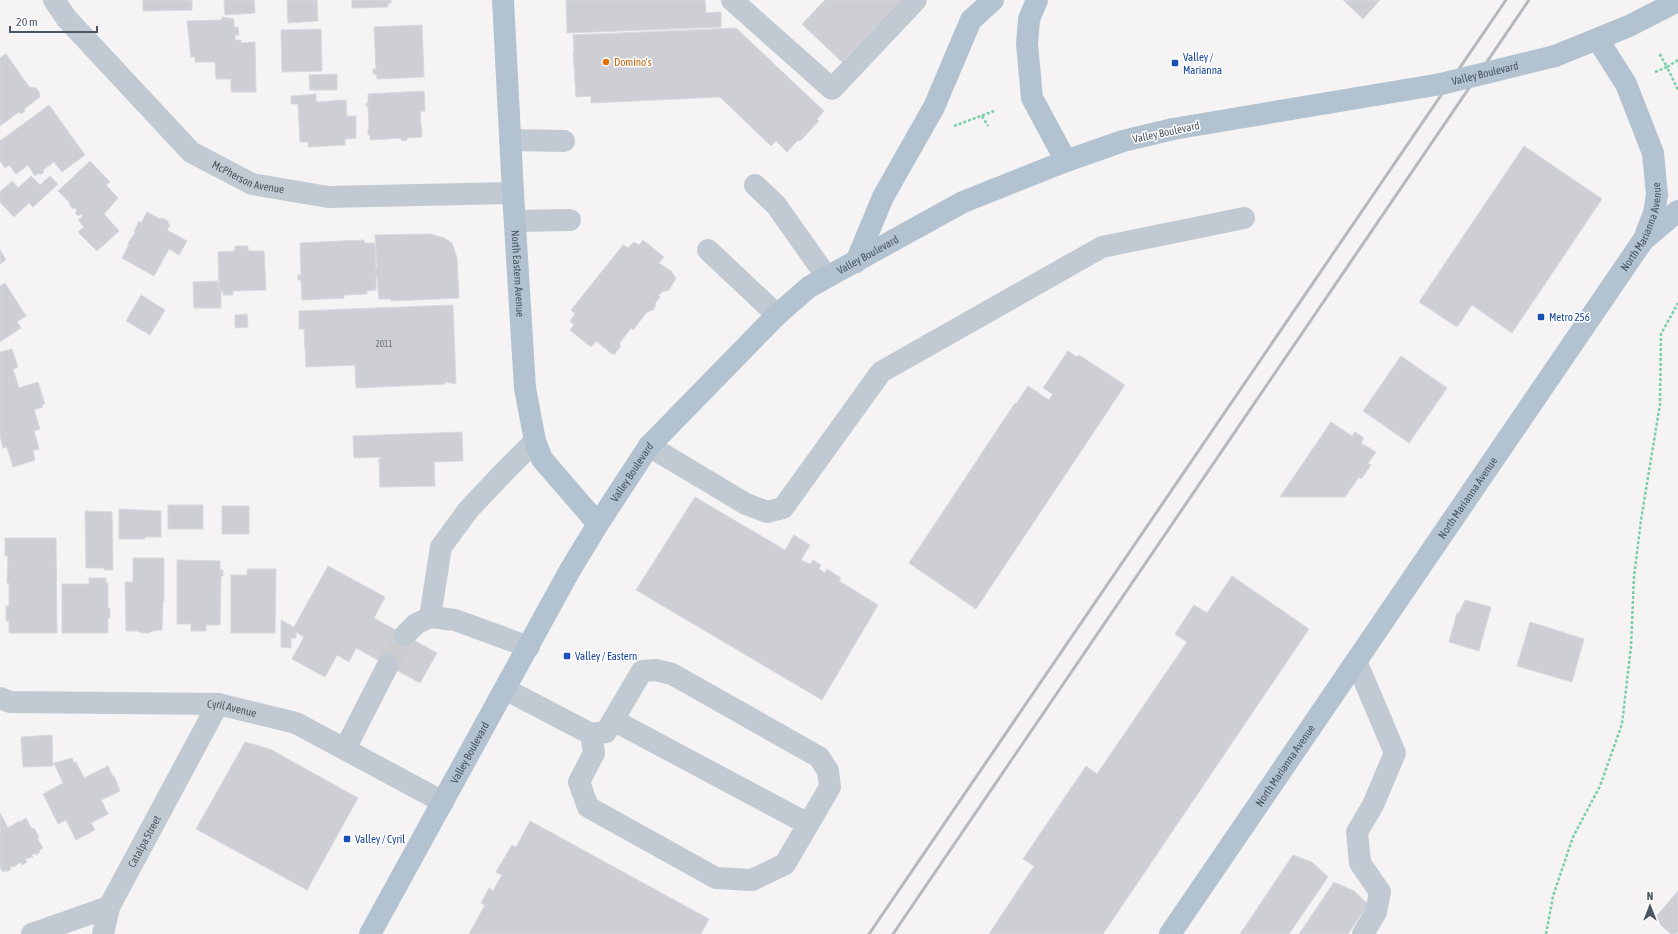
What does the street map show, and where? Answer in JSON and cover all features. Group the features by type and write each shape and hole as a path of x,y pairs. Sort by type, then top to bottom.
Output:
{"main road":[{"name":"North Eastern Avenue","path":"503,0 525,388 535,441 542,459 598,524"},
{"path":"856,262 884,197 934,107 971,20 993,0"},
{"path":"1037,0 1030,19 1027,44 1032,98 1066,161"},
{"name":"Valley Boulevard","path":"370,934 570,570 649,446 777,315 809,287 962,202 1066,161 1123,141 1173,129 1441,84 1555,56 1598,40 1678,1"},
{"name":"North Marianna Avenue","path":"1170,934 1644,239 1654,213 1657,195 1653,153 1626,84 1598,40"},
{"path":"1644,239 1678,211"}],"street":[{"name":"McPherson Avenue","path":"54,0 67,10 191,152 252,184 328,197 513,193"},
{"path":"732,0 832,89 916,0"},
{"path":"510,140 564,141"},
{"path":"755,185 776,205 827,277"},
{"path":"649,446 746,504 767,512 783,508 881,372 1102,248 1244,218"},
{"path":"515,221 570,220"},
{"path":"708,250 777,315"},
{"path":"430,617 441,547 469,509 535,441"},
{"path":"405,635 416,624 430,617 455,620 529,647"},
{"path":"1356,661 1395,753 1373,805 1357,832 1360,863 1380,892 1376,912 1363,934"},
{"path":"346,749 388,665"},
{"path":"505,689 592,734 606,732 642,670 656,670 672,674 819,757 828,771 830,787 785,864 752,880 716,878 588,807 579,782 594,753 592,734"},
{"name":"Cyril Avenue","path":"0,698 10,702 218,704 296,723 443,802"},
{"name":"Catalpa Street","path":"103,934 109,906 218,704"},
{"path":"613,720 808,824"},
{"path":"32,934 109,906"}],"path":[{"path":"1659,53 1678,90"},
{"path":"1655,72 1678,60"},
{"path":"953,126 994,111"},
{"path":"982,116 988,126"},
{"path":"1546,934 1553,896 1573,837 1600,786 1622,724 1631,646 1634,576 1641,520 1660,404 1661,334 1678,302"}],"building":[{"path":"143,0 192,0 192,10 143,11"},
{"path":"224,0 254,0 255,13 225,15"},
{"path":"287,0 317,0 318,21 288,23"},
{"path":"352,0 391,0 391,3 388,3 388,7 352,8"},
{"path":"566,0 705,0 706,13 721,12 721,27 567,33"},
{"path":"825,0 901,0 842,62 802,24"},
{"path":"1343,0 1380,0 1363,19"},
{"path":"222,17 234,19 234,27 238,27 239,35 235,35 235,40 241,40 241,43 255,42 256,92 231,92 231,79 216,79 215,62 195,62 195,57 191,57 187,21 222,20"},
{"path":"422,25 424,77 377,79 376,74 373,74 373,69 376,69 374,27"},
{"path":"736,28 824,111 817,119 819,121 787,152 776,141 771,146 720,97 591,103 591,96 576,97 573,35"},
{"path":"321,29 322,71 282,72 281,30"},
{"path":"6,54 30,88 36,88 40,97 24,109 25,111 21,114 19,112 0,126 0,58"},
{"path":"337,74 337,90 310,90 309,75"},
{"path":"424,91 425,111 420,111 422,137 407,138 407,140 402,141 401,138 370,140 370,135 368,135 368,106 366,106 366,103 368,103 368,94"},
{"path":"316,94 316,102 346,100 347,116 356,116 356,138 345,139 345,145 308,147 308,142 300,142 298,104 291,104 291,96"},
{"path":"49,105 85,155 62,172 54,162 43,170 44,172 40,175 39,173 35,176 28,165 16,174 9,165 5,168 0,161 0,141"},
{"path":"1524,146 1602,199 1512,333 1472,305 1457,327 1419,302"},
{"path":"90,161 110,182 106,185 118,198 104,214 119,231 97,251 78,232 84,227 78,220 83,216 81,214 78,216 75,213 77,211 74,207 73,209 69,204 70,203 58,191"},
{"path":"31,176 40,185 50,176 58,184 33,207 29,203 14,217 0,202 0,192 12,181 18,188"},
{"path":"147,212 160,219 162,218 168,221 168,224 170,225 167,230 187,241 179,255 169,249 154,276 122,258 129,244 128,243 135,233 134,232 139,221 141,223"},
{"path":"430,234 444,238 452,243 457,258 459,298 391,301 391,299 379,299 376,277 376,290 367,291 367,294 344,295 344,298 302,300 301,280 298,280 298,275 301,275 300,243 364,240 365,243 375,243 377,269 375,235"},
{"path":"643,240 664,257 659,263 671,271 676,278 669,290 662,292 658,296 660,297 655,303 656,305 653,310 647,312 633,330 631,328 619,344 621,346 614,355 596,341 591,347 570,330 574,325 570,321 575,314 571,310 623,245 628,248 634,242 639,245"},
{"path":"235,246 248,246 248,251 264,251 266,290 233,291 233,295 223,295 223,291 219,291 218,252 235,251"},
{"path":"0,250 6,260 0,264"},
{"path":"218,281 219,291 221,291 221,308 194,308 193,282"},
{"path":"5,283 26,316 17,322 21,328 0,342 0,286"},
{"path":"141,295 165,310 150,335 126,321"},
{"path":"453,305 456,384 445,382 445,384 356,388 355,365 306,367 304,329 299,329 299,311"},
{"path":"247,314 248,327 235,328 235,315"},
{"path":"12,349 18,367 13,369 19,388 38,382 45,404 42,404 43,407 34,410 40,429 34,431 39,449 33,451 35,460 13,467 7,447 3,448 0,436 0,352"},
{"path":"1068,351 1077,357 1079,355 1125,385 976,609 909,563 1015,403 1016,404 1028,386 1049,400 1053,394 1043,388"},
{"path":"1401,356 1447,388 1409,443 1363,411"},
{"path":"1331,422 1352,436 1355,432 1364,438 1361,443 1376,452 1368,463 1371,465 1361,479 1359,477 1345,497 1280,497"},
{"path":"462,432 463,461 434,462 435,486 380,487 379,459 381,459 381,457 354,458 353,436"},
{"path":"695,497 785,550 794,535 810,545 801,560 810,564 813,560 821,565 819,569 825,573 827,569 841,578 839,581 878,605 822,700 636,590"},
{"path":"168,505 203,505 203,529 168,529"},
{"path":"222,506 249,506 249,534 222,534"},
{"path":"119,509 161,511 161,537 145,537 145,539 119,539"},
{"path":"85,511 112,512 113,570 104,570 104,568 86,568"},
{"path":"5,538 56,538 57,633 9,633 9,621 6,621 6,606 9,606 9,583 7,583 8,556 5,556"},
{"path":"133,558 164,558 162,630 152,631 149,633 126,631 125,582 133,582"},
{"path":"177,560 220,561 220,570 223,570 223,576 221,576 220,625 206,625 206,631 191,631 191,624 177,624"},
{"path":"328,566 385,597 374,618 437,653 420,683 356,648 349,662 337,655 325,677 292,659 304,637 296,632 296,638 291,638 291,648 281,647 281,620 294,627"},
{"path":"247,569 276,569 275,633 231,633 231,575 247,575"},
{"path":"1232,576 1309,629 1103,934 989,934 1034,866 1023,859 1086,766 1097,774 1187,642 1175,634 1194,605 1207,613"},
{"path":"89,578 106,578 106,583 108,583 108,608 110,608 110,618 108,618 108,633 62,633 62,584 89,584"},
{"path":"1465,600 1491,607 1479,651 1449,642 1457,613 1459,613"},
{"path":"1530,622 1584,639 1572,682 1517,666"},
{"path":"52,735 53,766 23,767 21,737"},
{"path":"245,742 270,749 358,798 307,890 196,829"},
{"path":"72,758 74,763 76,762 84,778 108,766 120,791 101,800 108,814 91,823 95,830 76,840 66,820 58,824 43,794 63,783 54,763"},
{"path":"0,813 8,828 26,818 32,829 34,828 39,837 37,838 43,848 39,850 40,852 36,855 35,853 31,855 33,857 25,859 27,862 22,865 20,862 14,867 10,867 11,869 7,872 6,870 3,872 0,867"},
{"path":"530,821 709,919 701,934 469,934 485,905 481,903 489,888 493,891 502,875 496,872 512,845 516,847"},
{"path":"1293,855 1312,862 1328,877 1289,934 1240,934"},
{"path":"1334,882 1354,891 1368,904 1348,934 1299,934"},
{"path":"1678,891 1678,932 1676,934 1671,934 1654,919"}],"tunnel":[{"path":"388,665 405,635"}],"railway":[{"path":"869,934 1506,0"},
{"path":"893,934 1529,0"}],"place":[{"name":"Domino's","path":"606,62"},
{"name":"Valley / Marianna","path":"1175,63"},
{"name":"Metro 256","path":"1541,317"},
{"name":"Valley / Eastern","path":"567,656"},
{"name":"Valley / Cyril","path":"347,839"}]}
